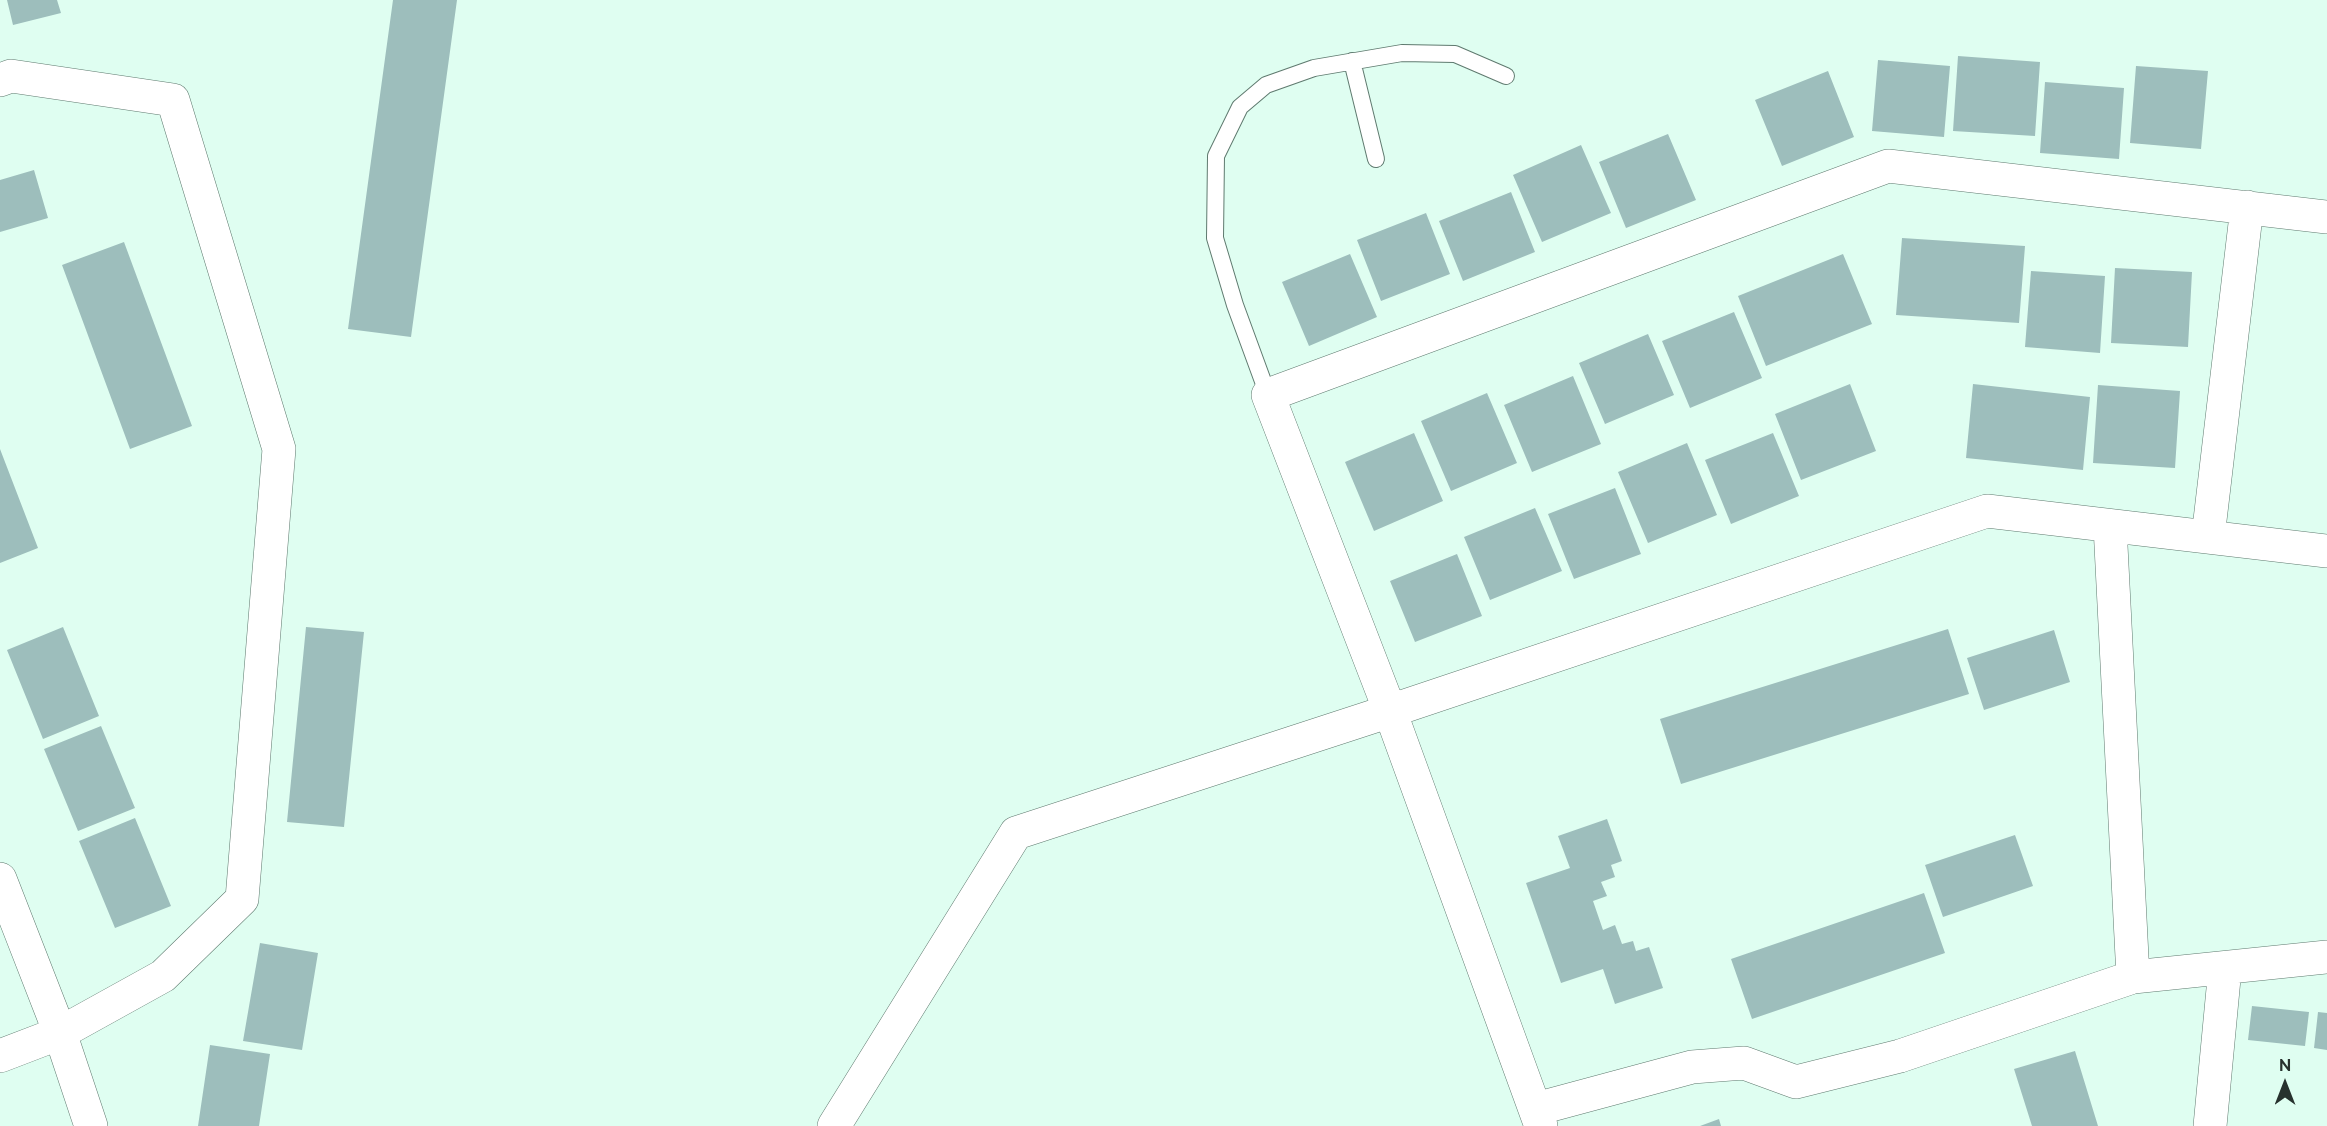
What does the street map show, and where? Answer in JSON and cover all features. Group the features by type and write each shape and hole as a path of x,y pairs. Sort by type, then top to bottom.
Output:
{"street":[{"path":"0,80 11,76 173,100 279,449 242,898 163,976 60,1033 0,1056"},
{"path":"2327,217 1888,166 1268,395 1390,711 1538,1118 1692,1067 1744,1063 1796,1082 1900,1056 2133,977 2327,957"},
{"path":"2208,537 2247,207"},
{"path":"834,1126 1016,833 1390,711 1987,511 2327,550"},
{"path":"2110,526 2133,977"},
{"path":"0,879 60,1033 91,1126"},
{"path":"2210,1126 2225,968"}],"lane":[{"path":"1268,395 1215,238 1216,156 1240,107 1266,85 1314,68 1402,53 1455,54 1506,76"},
{"path":"1352,62 1376,159"}],"building":[{"path":"7,0 57,0 61,13 13,25"},
{"path":"393,0 457,0 411,337 348,329"},
{"path":"1958,56 2040,62 2035,136 1953,131"},
{"path":"1878,60 1950,66 1944,137 1872,131"},
{"path":"2136,66 2208,71 2201,149 2130,143"},
{"path":"1828,71 1854,137 1782,166 1755,100"},
{"path":"2045,82 2124,88 2119,159 2040,153"},
{"path":"1668,134 1696,200 1626,228 1599,162"},
{"path":"1581,145 1611,213 1542,242 1513,175"},
{"path":"34,170 48,218 0,232 0,180"},
{"path":"1511,192 1535,252 1463,281 1439,221"},
{"path":"1426,213 1450,274 1381,301 1357,240"},
{"path":"1902,238 2025,246 2019,323 1896,315"},
{"path":"124,242 192,426 130,449 62,265"},
{"path":"1350,254 1377,317 1309,346 1282,282"},
{"path":"1843,254 1872,324 1766,366 1738,296"},
{"path":"2115,268 2192,272 2188,347 2111,343"},
{"path":"2031,271 2105,276 2100,353 2025,347"},
{"path":"1734,312 1762,378 1690,408 1662,341"},
{"path":"1648,334 1674,395 1605,424 1579,363"},
{"path":"1573,376 1601,444 1532,472 1504,405"},
{"path":"1850,384 1876,451 1801,480 1775,414"},
{"path":"1973,384 2090,397 2083,470 1966,458"},
{"path":"2098,385 2180,391 2175,468 2093,463"},
{"path":"1487,393 1517,463 1451,491 1421,421"},
{"path":"1414,433 1443,501 1374,531 1345,462"},
{"path":"1773,433 1799,496 1731,524 1705,460"},
{"path":"1687,443 1717,515 1648,543 1618,472"},
{"path":"0,449 38,548 0,563"},
{"path":"1615,488 1641,554 1574,579 1548,514"},
{"path":"1535,508 1562,571 1490,600 1464,537"},
{"path":"1457,554 1482,616 1415,642 1390,581"},
{"path":"63,627 99,716 43,739 7,650"},
{"path":"306,627 364,632 344,827 287,822"},
{"path":"1948,629 1969,694 1681,784 1660,719"},
{"path":"2054,630 2070,682 1984,710 1967,658"},
{"path":"101,726 135,808 78,831 44,749"},
{"path":"135,818 171,906 115,928 79,841"},
{"path":"1607,819 1622,861 1611,865 1615,877 1601,882 1607,896 1593,901 1603,930 1615,925 1622,944 1633,941 1636,951 1649,947 1663,988 1615,1004 1603,969 1561,983 1526,883 1570,868 1558,836"},
{"path":"2015,835 2033,886 1943,917 1925,865"},
{"path":"1924,893 1945,953 1752,1019 1731,959"},
{"path":"260,943 318,953 302,1050 243,1041"},
{"path":"2252,1006 2309,1012 2305,1046 2248,1040"},
{"path":"2318,1012 2327,1013 2327,1050 2314,1048"},
{"path":"210,1045 270,1054 259,1126 198,1126"},
{"path":"2075,1051 2098,1126 2032,1126 2014,1069"},
{"path":"1719,1119 1721,1126 1700,1126"}]}
